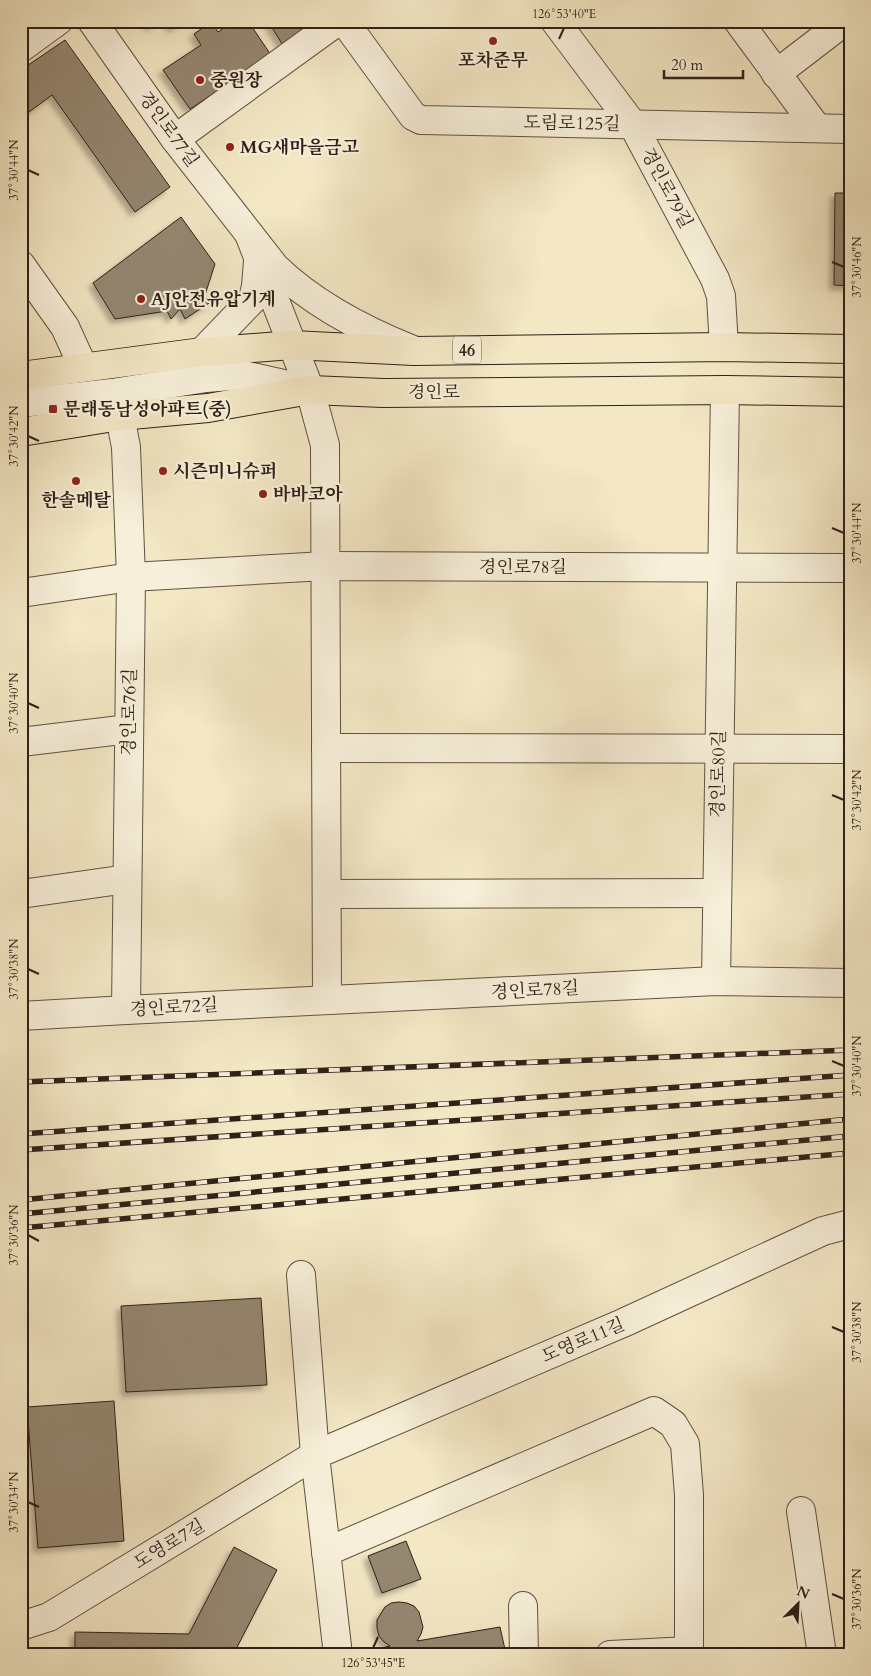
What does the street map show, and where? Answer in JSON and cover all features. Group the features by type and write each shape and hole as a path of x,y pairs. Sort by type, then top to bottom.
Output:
{"main road":[{"name":"46","path":"21,376 202,352 292,345 414,351 724,347 850,349"},
{"name":"경인로","path":"21,432 120,416 208,408 310,390 383,393 725,390 850,392"}],"street":[{"path":"21,48 58,21"},
{"name":"경인로77길","path":"92,21 175,139 274,267 293,285 326,307 366,329 414,351"},
{"path":"175,139 338,21"},
{"name":"도림로125길","path":"344,21 413,116 421,120 850,129"},
{"name":"경인로79길","path":"555,21 633,124 714,279 721,296 724,347"},
{"path":"738,21 817,128"},
{"path":"776,74 846,21"},
{"path":"248,234 310,390 325,445 328,1000"},
{"path":"202,352 253,299 258,259 248,234"},
{"path":"21,265 64,327 85,368"},
{"path":"21,404 112,393 206,378 243,375 310,390"},
{"name":"경인로80길","path":"716,981 718,749 725,390"},
{"name":"경인로76길","path":"120,416 126,447 131,577 126,1010"},
{"name":"경인로78길","path":"21,593 131,577 325,566 721,568"},
{"path":"721,568 850,568"},
{"path":"21,742 129,729"},
{"path":"326,748 850,749"},
{"path":"21,894 127,879"},
{"path":"327,894 717,893"},
{"name":"경인로78길","path":"328,1000 716,981 850,983"},
{"name":"경인로72길","path":"21,1016 328,1000"},
{"name":"도영로11길","path":"315,1455 623,1323 823,1231 850,1224"},
{"path":"300,1274 315,1455 338,1655"},
{"path":"326,1552 654,1411 673,1424 685,1444 689,1495 689,1651 610,1655"},
{"name":"도영로7길","path":"21,1626 49,1618 315,1455"},
{"path":"801,1511 822,1655"},
{"path":"523,1606 524,1655"}],"building":[{"path":"21,21 31,21 37,30 21,41"},
{"path":"147,21 158,21 151,27"},
{"path":"168,21 183,21 173,28"},
{"path":"234,21 248,21 271,55 190,109 163,70 201,45 194,34 211,22 218,32"},
{"path":"268,21 309,21 309,26 284,47"},
{"path":"65,40 170,187 135,212 52,95 21,118 21,70"},
{"path":"835,193 850,193 850,286 834,285"},
{"path":"181,217 215,264 204,298 209,303 185,319 180,309 171,319 167,311 115,319 93,283"},
{"path":"261,1298 267,1385 126,1392 121,1306"},
{"path":"114,1401 124,1541 38,1548 27,1407"},
{"path":"406,1541 421,1579 382,1593 368,1556"},
{"path":"234,1547 277,1570 233,1655 75,1655 75,1632 189,1634"},
{"path":"399,1602 414,1606 419,1612 423,1627 417,1641 500,1627 506,1654 368,1655 368,1651 390,1646 379,1636 377,1620 385,1607 391,1603"}],"railway":[{"path":"21,1082 850,1050"},
{"path":"21,1134 850,1075"},
{"path":"21,1150 850,1094"},
{"path":"21,1200 850,1119"},
{"path":"21,1214 850,1136"},
{"path":"21,1228 850,1153"}],"place":[{"name":"포차준무","path":"493,41"},
{"name":"중원장","path":"200,80"},
{"name":"MG새마을금고","path":"230,147"},
{"name":"AJ안전유압기계","path":"141,299"},
{"name":"문래동남성아파트(중)","path":"53,409"},
{"name":"시즌미니슈퍼","path":"163,471"},
{"name":"한솔메탈","path":"76,481"},
{"name":"바바코아","path":"263,494"}]}
